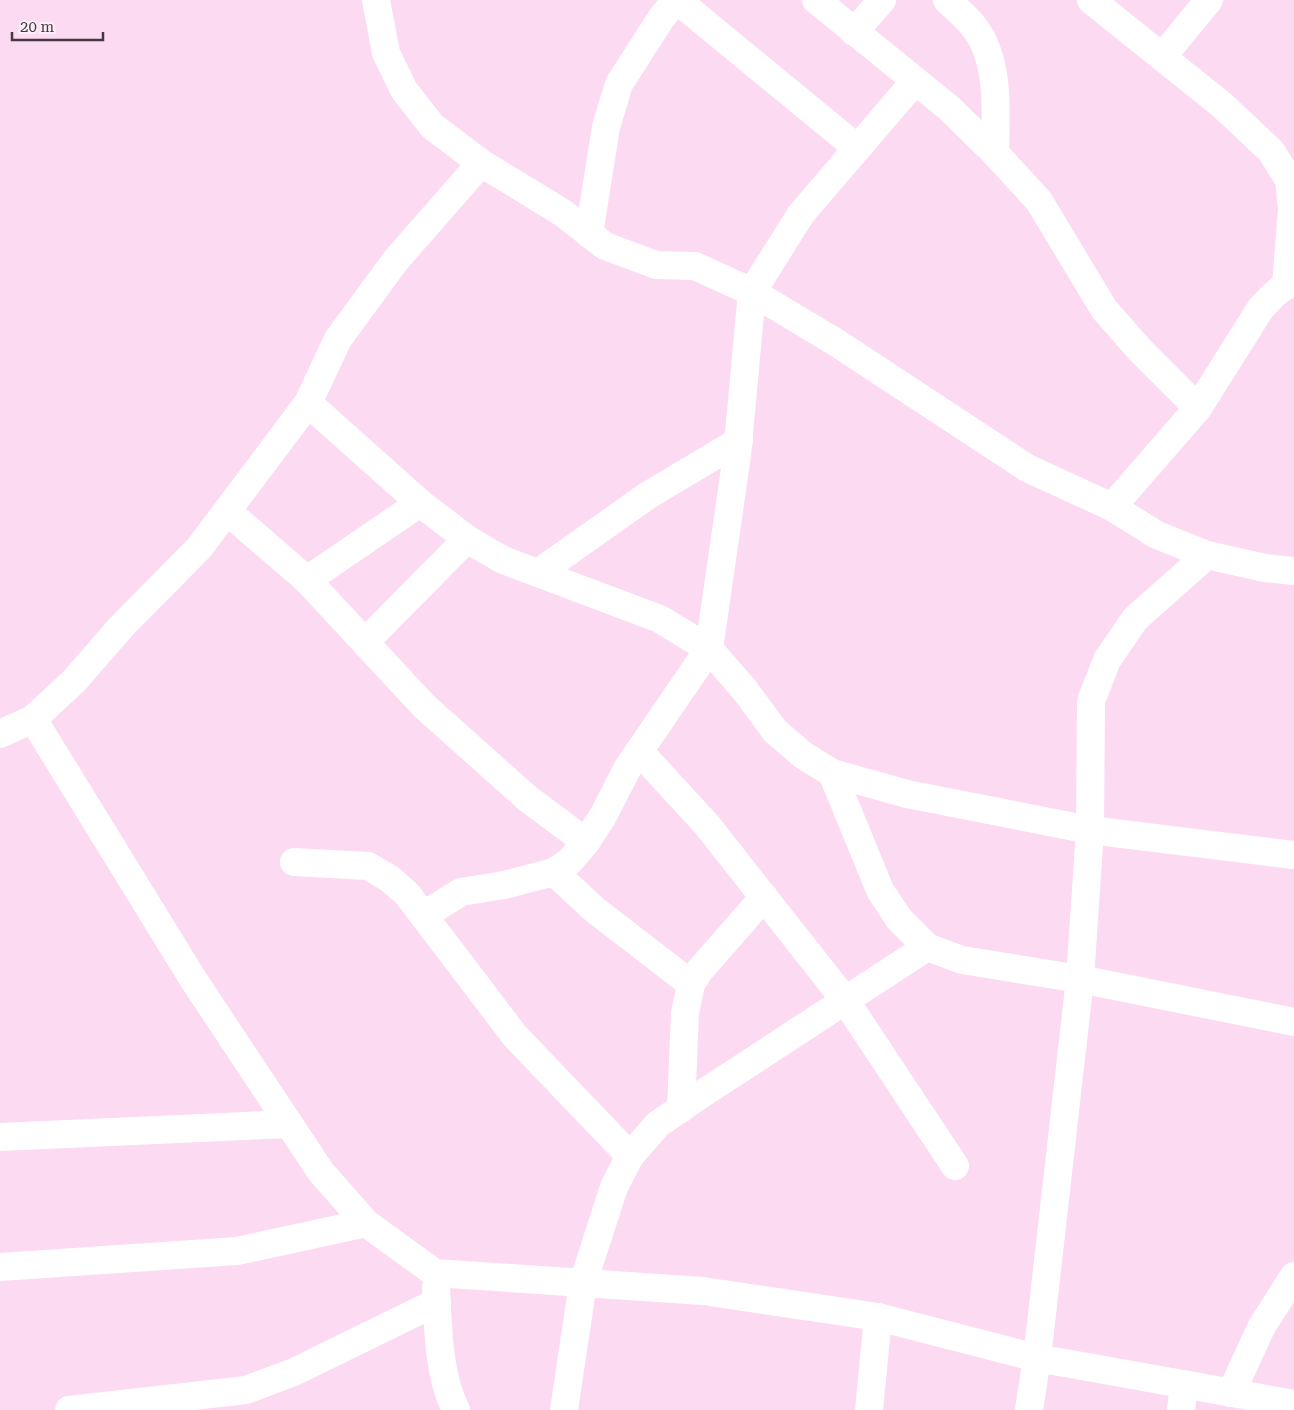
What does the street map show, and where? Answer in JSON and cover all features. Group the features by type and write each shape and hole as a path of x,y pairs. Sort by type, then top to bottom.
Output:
{"street":[{"path":"376,0 386,53 404,90 432,126 481,163 562,213 605,246 656,265 695,266 752,292 837,344 1027,468 1112,507 1157,535 1207,555 1265,568 1294,571"},
{"path":"588,234 606,127 618,84 662,18 677,0 857,148"},
{"path":"816,0 949,108 1040,201 1104,309 1139,349 1198,408"},
{"path":"854,32 882,0"},
{"path":"947,0 975,27 989,52 996,106 995,153"},
{"path":"1091,0 1222,105 1271,151 1289,180 1292,209 1290,284 1261,308 1198,408 1112,507"},
{"path":"1162,57 1209,0"},
{"path":"424,915 461,892 504,885 554,872 570,861 586,842 603,816 627,768 709,649 739,441 752,292 801,214 915,81"},
{"path":"0,734 34,719 74,681 121,627 199,548 308,403 343,331 396,260 481,163"},
{"path":"308,403 420,503 467,539 503,560 660,618 709,649 744,689 775,731 803,755 832,773 907,794 1090,830 1294,855"},
{"path":"538,573 647,496 739,441"},
{"path":"306,580 420,503"},
{"path":"227,512 306,580 424,706 527,798 586,842"},
{"path":"365,642 467,539"},
{"path":"1029,1410 1037,1358 1080,979 1090,830 1091,701 1107,660 1134,619 1207,555"},
{"path":"34,719 193,979 321,1172 366,1224 436,1273 703,1290 878,1317 1182,1398 1230,1393 1294,1404"},
{"path":"639,751 707,825 845,1000 955,1166"},
{"path":"832,773 880,890 899,919 927,947 962,960 1080,979 1294,1022"},
{"path":"294,862 368,866 407,894 515,1036 630,1156"},
{"path":"554,872 595,910 691,984"},
{"path":"681,1109 684,1013 691,984 700,970 764,897"},
{"path":"564,1410 583,1283 614,1187 630,1156 658,1124 927,947"},
{"path":"0,1137 289,1124"},
{"path":"0,1267 237,1251 366,1224"},
{"path":"436,1273 438,1343 450,1399 456,1410"},
{"path":"1230,1393 1262,1326 1294,1276"},
{"path":"69,1410 246,1390 294,1372 437,1302"},
{"path":"868,1410 878,1317"}]}
